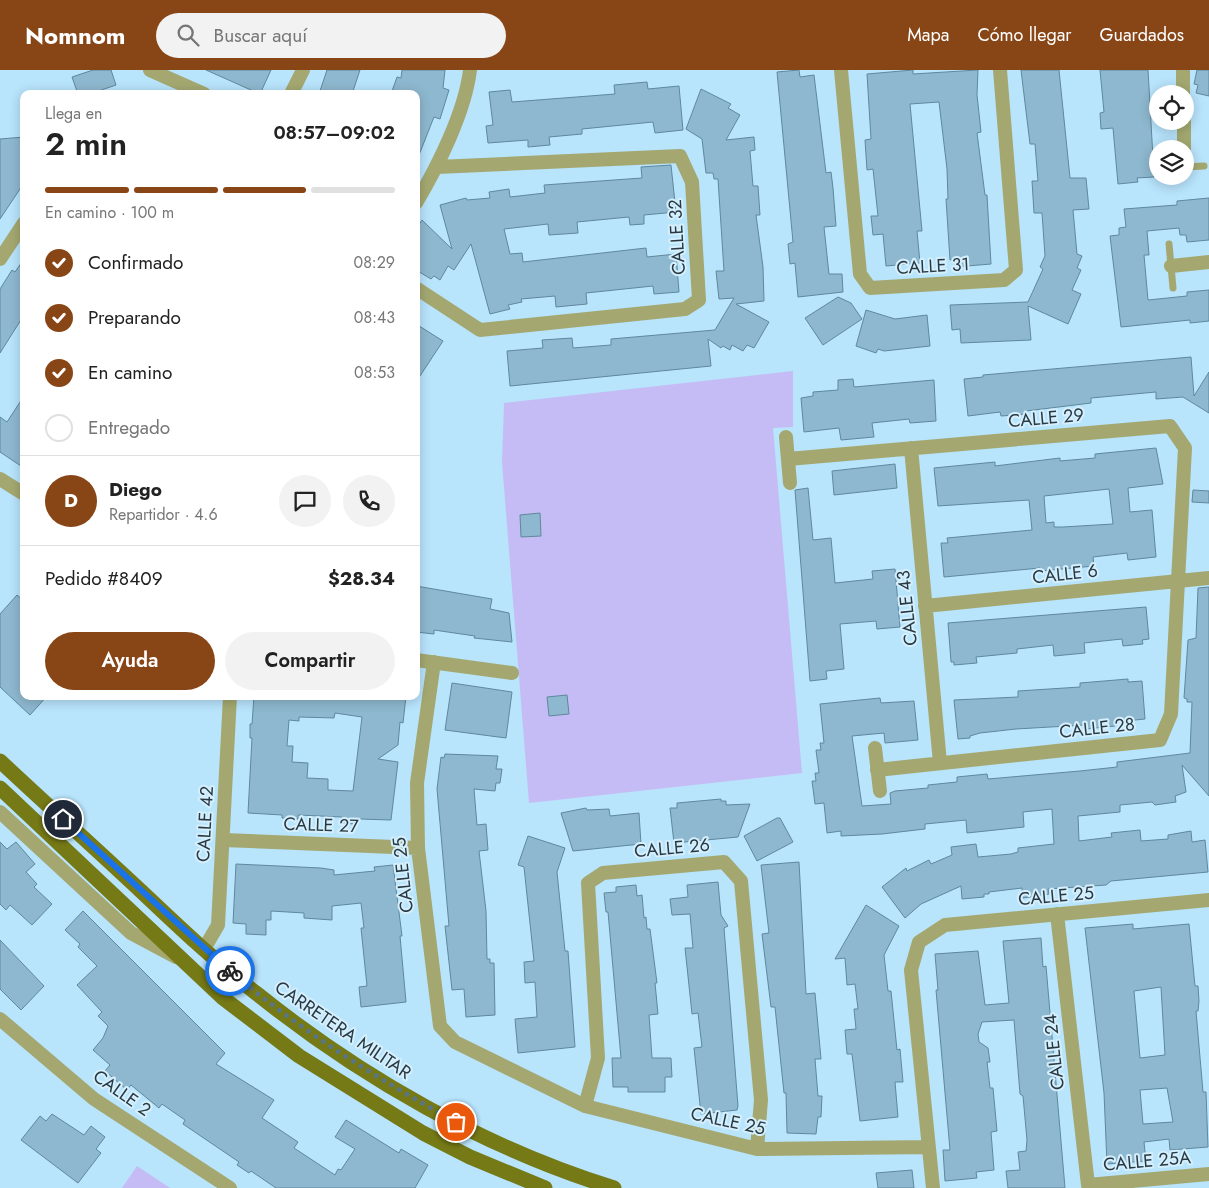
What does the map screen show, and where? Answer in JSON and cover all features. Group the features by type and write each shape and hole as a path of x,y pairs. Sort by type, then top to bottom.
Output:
{"main road":[{"name":"CARRETERA MILITAR","path":"0,761 204,949 298,1026 398,1091 500,1144 571,1175 614,1188"},
{"path":"0,788 246,1016 299,1056 362,1097 470,1157 545,1188"}],"street":[{"path":"150,70 195,90"},
{"path":"293,90 303,70"},
{"path":"420,196 437,167 468,86 470,70"},
{"name":"CALLE 31","path":"841,70 860,274 870,288 1004,280 1016,270 1000,70"},
{"path":"1183,70 1183,85"},
{"name":"CALLE 32","path":"420,291 480,330 685,309 699,300 692,182 680,156 437,167"},
{"path":"0,259 20,229"},
{"path":"1171,266 1209,262"},
{"name":"CALLE 29","path":"788,459 1170,426 1185,448 1177,581"},
{"path":"786,437 790,482"},
{"name":"CALLE 43","path":"911,448 940,764"},
{"path":"0,479 20,492"},
{"name":"CALLE 6","path":"925,606 1209,578"},
{"name":"CALLE 28","path":"877,770 1160,740 1171,714 1177,581"},
{"path":"420,660 512,673"},
{"name":"CALLE 25","path":"434,662 416,783 418,848 440,1026 455,1042 585,1106 757,1149 928,1146 911,970 919,942 945,925 1209,900"},
{"name":"CALLE 42","path":"204,949 218,925 230,700"},
{"path":"875,748 880,791"},
{"path":"0,812 131,933 187,963"},
{"name":"CALLE 27","path":"223,840 418,848"},
{"name":"CALLE 26","path":"585,1106 598,1058 588,883 603,873 724,862 741,881 761,1100 757,1149"},
{"name":"CALLE 24","path":"1057,914 1088,1185"},
{"name":"CALLE 2","path":"0,1019 94,1099 230,1188"},
{"path":"928,1146 933,1188"},
{"name":"CALLE 25A","path":"1088,1185 1209,1174"}],"lane":[{"path":"1194,167 1204,166"},
{"path":"1169,244 1173,288"}],"shaded area":[{"path":"793,371 793,427 773,428 802,773 529,803 502,462 504,403"},
{"path":"137,1166 170,1188 122,1188"}],"building":[{"path":"93,70 111,70 116,85 102,90 77,90 72,77"},
{"path":"206,70 271,70 262,90 251,90"},
{"path":"327,70 360,70 353,90 320,90"},
{"path":"402,70 445,70 443,88 449,90 440,119 434,117 420,152 420,90 392,90 397,77 401,78"},
{"path":"799,70 800,77 814,75 826,173 831,172 836,226 824,227 829,274 842,274 843,292 798,297 795,263 790,264 788,244 793,242 777,72"},
{"path":"913,70 913,74 978,70 977,95 981,132 977,133 985,195 987,195 991,264 955,267 954,260 950,260 946,199 948,199 947,169 939,102 910,104 922,231 917,231 920,263 886,266 883,234 873,235 871,216 878,216 873,169 867,170 865,140 871,139 867,74"},
{"path":"1021,70 1059,70 1070,178 1086,178 1089,209 1073,210 1077,254 1082,256 1077,268 1081,270 1072,290 1081,294 1068,324 1028,306 1031,340 961,343 960,329 952,330 950,305 1028,302 1043,269 1040,267 1045,256 1042,213 1034,213 1032,181 1038,181 1035,144 1030,144"},
{"path":"1100,70 1148,70 1149,130 1151,130 1152,140 1149,140 1149,177 1137,178 1138,182 1118,184 1113,128 1101,129 1100,113 1104,112"},
{"path":"1197,70 1209,70 1209,96 1196,93 1198,85 1194,84"},
{"path":"647,82 648,89 679,86 683,130 655,133 653,122 582,129 582,134 549,137 550,145 528,147 528,140 488,143 486,126 493,125 489,92 510,90 512,102 615,94 614,85"},
{"path":"701,89 731,104 728,108 740,115 726,140 754,137 755,150 750,151 753,186 758,186 760,215 756,215 763,267 764,301 736,304 769,322 754,348 747,345 743,351 732,345 730,350 723,346 721,348 708,339 711,366 510,386 507,351 543,348 542,340 572,338 573,348 611,345 611,339 715,330 734,298 719,299 716,271 724,271 718,179 714,179 713,173 706,173 702,139 686,129"},
{"path":"20,137 20,189 0,219 0,139"},
{"path":"671,165 676,212 644,215 644,224 630,225 629,217 577,222 578,233 549,235 548,224 504,229 510,254 522,253 523,262 646,248 647,257 676,254 679,292 654,294 653,286 586,293 587,304 556,307 555,296 521,299 522,302 508,305 510,309 490,314 471,244 454,270 448,266 440,280 434,276 431,279 420,272 420,223 422,220 452,249 440,205 466,198 467,200 490,198 489,192 509,189 510,197 545,193 544,185 642,178 641,167"},
{"path":"1209,198 1209,240 1187,242 1186,235 1180,235 1179,228 1147,231 1149,255 1144,255 1148,300 1187,296 1187,292 1209,290 1209,321 1190,323 1190,320 1121,327 1110,236 1119,235 1119,228 1126,227 1124,209 1177,205 1177,201"},
{"path":"20,265 20,321 0,353 0,289 12,270 15,272"},
{"path":"838,297 851,303 862,319 823,345 805,318"},
{"path":"866,310 895,319 927,315 930,346 884,351 878,349 876,353 856,346"},
{"path":"420,327 443,341 420,376"},
{"path":"1191,357 1194,396 1209,372 1209,413 1183,397 1156,399 1156,392 1091,398 1091,403 1026,411 1027,414 1001,416 1000,412 968,416 964,379 983,377 983,375"},
{"path":"853,379 854,387 934,380 936,421 910,423 909,419 872,423 874,437 841,440 839,428 804,432 801,398 813,396 813,392 838,390 838,380"},
{"path":"20,402 20,465 0,452 0,417 7,422"},
{"path":"1156,448 1163,484 1128,488 1130,512 1152,510 1156,557 1128,560 1127,553 1093,557 1094,566 1040,571 1040,568 944,577 941,543 948,543 947,538 1032,530 1029,500 938,506 934,468 995,462 995,466 1060,458 1060,461 1095,458 1095,454","holes":["1109,489 1113,524 1054,527 1054,522 1046,523 1044,496"]},
{"path":"895,464 897,488 834,495 832,471"},
{"path":"808,488 813,540 831,538 835,583 873,579 872,571 895,569 900,627 877,629 876,621 840,624 844,669 826,671 827,679 810,681 795,490"},
{"path":"1193,490 1209,491 1209,503 1192,502"},
{"path":"540,513 541,536 521,537 520,515"},
{"path":"420,587 492,599 490,609 509,613 512,642 474,638 475,636 434,630 434,634 420,632"},
{"path":"1209,587 1209,796 1182,765 1186,792 1175,796 1176,802 1155,805 1152,802 1120,805 1120,812 1078,816 1079,841 1112,837 1111,833 1140,830 1141,841 1168,839 1168,835 1191,831 1192,842 1205,840 1208,872 1111,881 1106,885 1048,889 1049,894 1023,898 1022,888 989,892 989,894 984,894 984,897 962,899 961,886 921,904 905,918 882,887 906,868 907,871 929,860 931,864 952,855 951,847 976,844 978,857 1011,854 1018,852 1018,848 1054,844 1052,809 1023,812 1024,827 967,833 966,820 925,824 925,829 882,834 841,836 841,831 827,833 824,803 815,804 812,781 816,781 815,773 819,773 816,750 821,750 820,743 824,743 820,704 880,698 881,703 914,701 918,740 885,743 884,733 852,736 862,806 891,804 890,793 928,788 928,785 957,782 957,777 987,774 988,779 1080,771 1117,767 1117,762 1190,753 1192,702 1187,702 1187,699 1184,698 1188,640 1196,638 1198,588"},
{"path":"17,595 20,598 20,700 43,700 30,715 0,687 0,614"},
{"path":"1146,607 1149,639 1142,640 1143,644 1123,646 1122,639 1084,643 1085,653 1054,656 1053,645 1017,649 1017,653 976,657 977,663 954,665 954,662 951,662 948,623"},
{"path":"1128,679 1128,682 1142,681 1145,719 1115,722 1115,726 1086,729 1085,725 1016,729 980,733 970,736 970,738 958,739 954,700 1018,697 1018,691 1080,687 1080,683"},
{"path":"452,683 512,692 506,738 445,730"},
{"path":"567,695 569,714 549,716 547,697"},
{"path":"254,700 406,700 403,723 400,722 398,745 378,759 398,762 391,820 360,819 354,824 342,823 342,817 298,815 298,819 282,818 282,815 248,813 252,738 250,738 250,724 252,724","holes":["335,713 362,717 353,791 328,790 328,779 307,778 308,763 292,762 293,746 287,746 289,720 299,721 299,717 334,718"]},
{"path":"445,754 498,756 496,769 502,769 500,783 496,783 495,791 474,789 477,825 486,824 488,850 479,851 486,911 487,959 490,959 490,963 494,963 495,1015 466,1017 464,989 452,990 445,926 449,926 437,789 441,757 444,758"},
{"path":"721,799 721,801 726,801 726,805 750,804 738,837 674,843 670,808 677,808 677,803"},
{"path":"586,808 587,810 609,809 610,816 639,813 641,844 573,851 561,813"},
{"path":"780,818 793,842 757,861 744,836"},
{"path":"528,836 565,848 557,872 565,951 568,951 575,1047 518,1053 515,1019 537,1017 535,982 525,983 524,962 534,961 524,867 518,865"},
{"path":"0,842 7,849 16,842 35,864 26,872 37,884 34,887 52,904 32,925 10,905 6,910 0,904"},
{"path":"799,862 806,994 815,993 821,1059 815,1059 818,1096 822,1096 821,1117 818,1117 816,1134 787,1133 786,1093 784,1093 775,1007 771,1007 762,934 769,933 761,865"},
{"path":"236,864 321,868 334,870 334,875 375,871 374,867 393,865 402,936 400,936 406,1002 361,1007 359,987 367,986 361,928 364,928 361,903 332,906 332,920 304,918 304,913 271,911 271,920 266,920 266,935 246,934 246,924 233,923"},
{"path":"718,882 721,915 728,926 724,928 738,1106 737,1110 701,1114 694,1048 702,1047 698,1013 692,1014 685,948 693,948 690,914 672,915 670,899 688,897 687,885"},
{"path":"636,885 637,896 642,895 647,929 650,929 657,983 655,983 658,1014 649,1015 652,1058 671,1058 672,1077 665,1077 665,1092 628,1092 628,1087 613,1087 612,1058 621,1058 608,912 606,912 604,893 616,892 616,887"},
{"path":"866,905 899,926 884,955 888,991 891,991 897,1050 900,1049 903,1082 895,1082 898,1117 860,1121 852,1054 847,1054 845,1030 856,1029 854,1009 858,1009 855,984 847,985 845,958 835,959"},
{"path":"83,911 225,1053 216,1064 274,1100 262,1118 298,1142 294,1148 335,1175 338,1169 341,1170 355,1149 335,1137 346,1120 399,1153 401,1149 428,1165 415,1188 276,1188 251,1171 249,1173 237,1165 239,1162 183,1124 185,1120 162,1104 159,1108 131,1085 127,1090 105,1071 110,1065 93,1050 103,1038 108,1026 98,1016 102,1012 77,985 97,966 78,947 80,944 65,930"},
{"path":"1133,924 1133,929 1189,924 1195,986 1198,986 1199,1001 1198,1011 1196,1011 1203,1092 1206,1092 1208,1147 1170,1150 1169,1139 1144,1142 1146,1161 1107,1164 1104,1093 1085,928","holes":["1161,987 1165,1055 1140,1058 1134,991","1167,1088 1173,1122 1143,1124 1140,1090"]},
{"path":"1041,938 1043,967 1046,966 1065,1188 1008,1188 1006,1171 1020,1170 1018,1152 1026,1151 1027,1140 1023,1096 1020,1094 1014,1020 982,1022 978,1034 979,1042 988,1048 990,1062 987,1062 990,1088 993,1088 997,1131 991,1132 994,1170 976,1172 977,1178 945,1181 943,1150 950,1150 936,990 938,990 935,954 978,951 985,1005 1009,1003 1003,941"},
{"path":"0,940 44,986 21,1010 0,989"},
{"path":"52,1114 84,1135 91,1126 105,1137 96,1149 101,1153 78,1183 21,1140 40,1116 46,1121"},
{"path":"912,1170 914,1188 878,1188 876,1173"}],"way so far":[{"path":"230,971 298,1026 344,1057 398,1091 456,1122"}],"route":[{"path":"63,819 230,971"}]}
